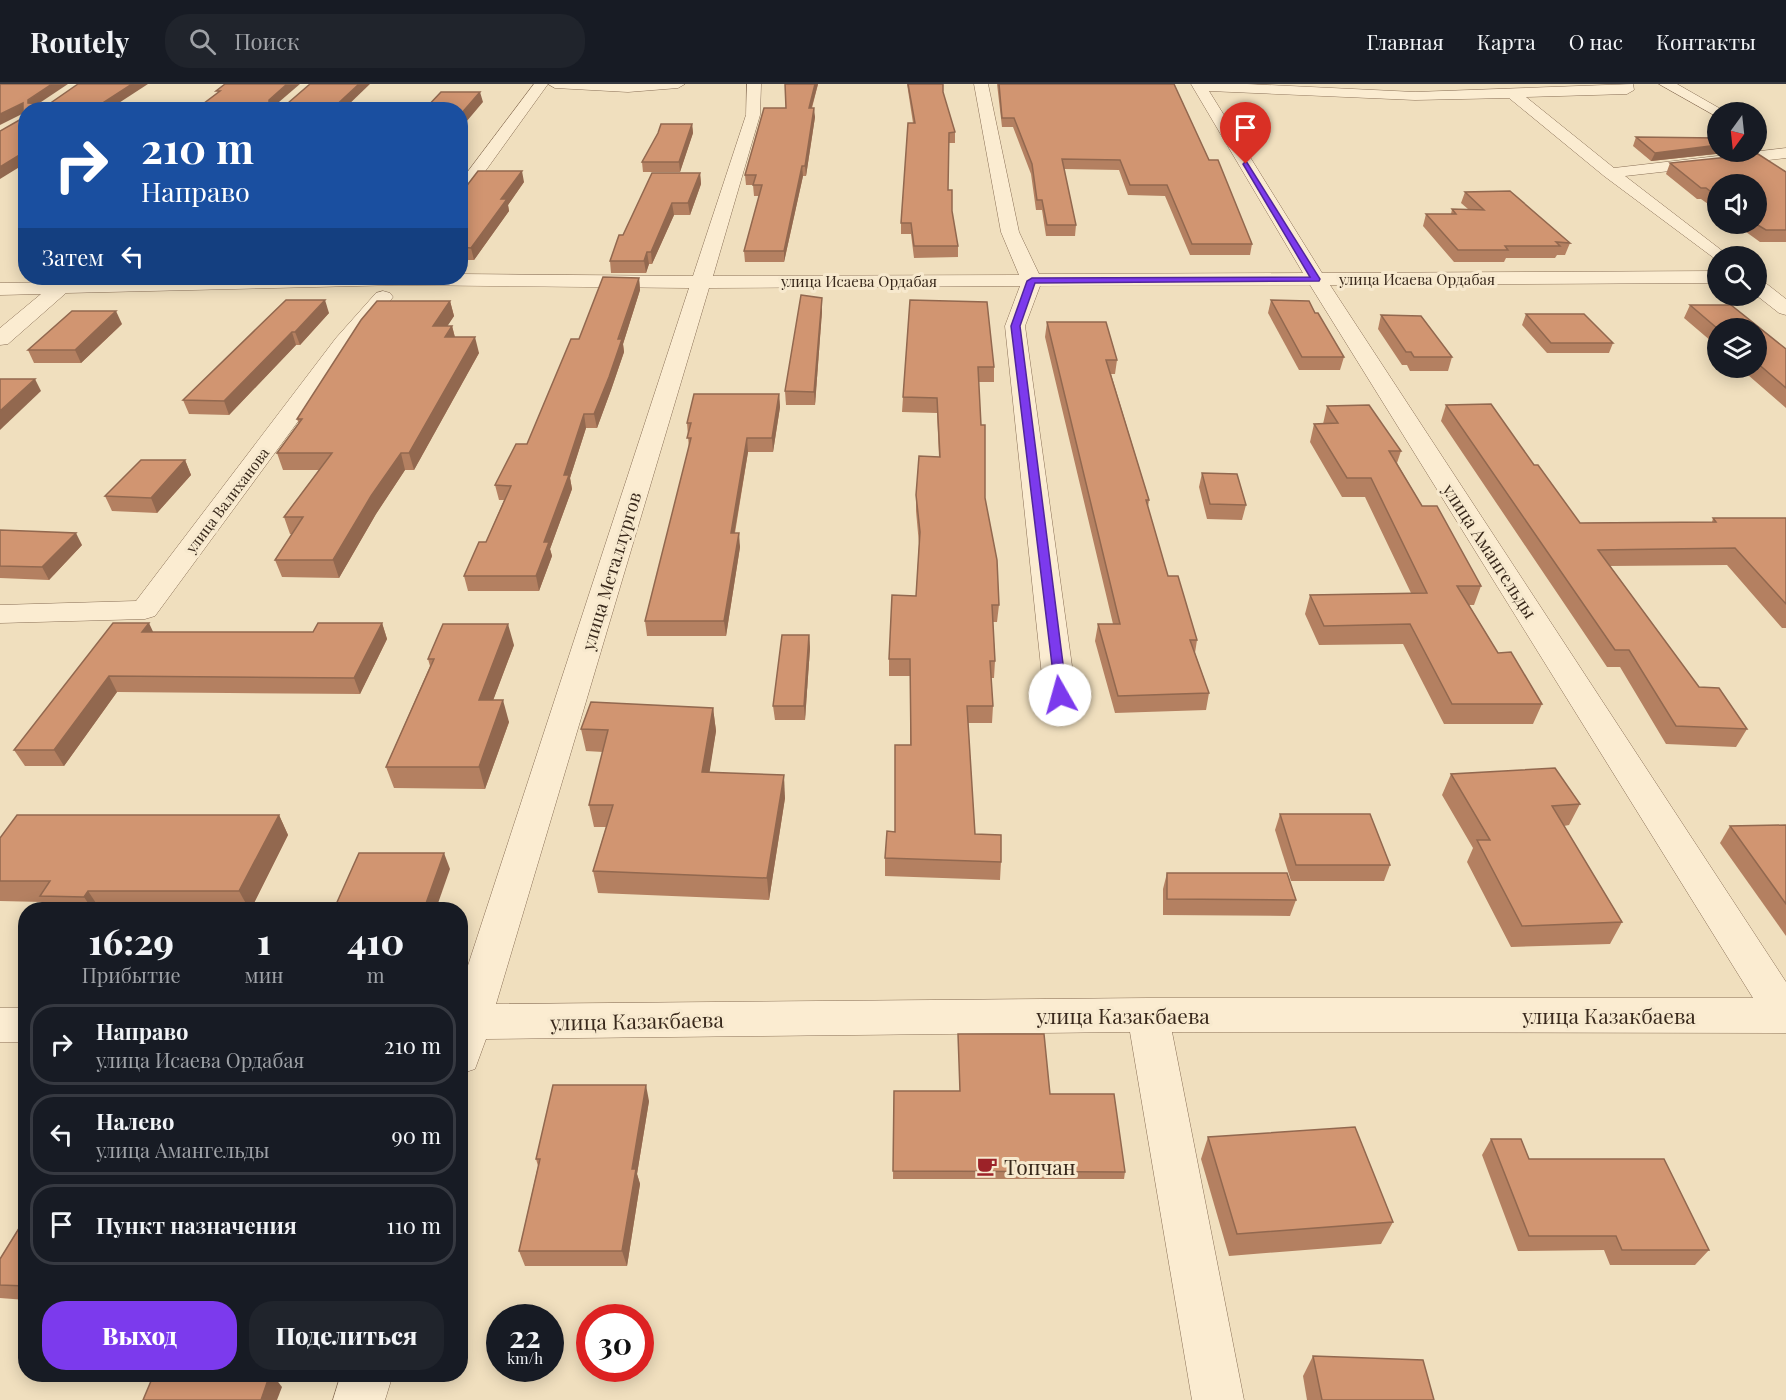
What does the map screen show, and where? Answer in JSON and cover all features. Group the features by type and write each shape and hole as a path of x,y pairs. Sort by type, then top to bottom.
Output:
{"street":[{"path":"468,183 541,84"},
{"path":"555,84 628,88 678,84"},
{"name":"улица Металлургов","path":"468,1021 753,115 754,84"},
{"path":"981,84 1010,232 1032,281 1015,326 1060,695"},
{"path":"1666,84 1707,106"},
{"path":"1199,85 1415,96 1635,89 1682,93"},
{"name":"улица Амангельды","path":"1199,85 1316,279 1786,1015"},
{"path":"1512,93 1610,173 1707,247"},
{"path":"1415,96 1537,114"},
{"path":"1767,141 1786,153"},
{"path":"1610,173 1786,153"},
{"name":"улица Исаева Ордабая","path":"468,279 701,282 1707,277"},
{"name":"улица Исаева Ордабая","path":"0,289 45,285"},
{"path":"0,339 65,285"},
{"name":"улица Валиханова","path":"0,614 145,610 344,342 393,285"},
{"path":"1767,294 1786,309"},
{"path":"1148,1015 1218,1400"},
{"name":"улица Казакбаева","path":"468,1034 1148,1015 1786,1015"},
{"path":"0,1025 18,1024"},
{"path":"359,1400 365,1382"}],"building":[{"path":"0,84 52,84 28,102 18,102 18,105 0,114"},
{"path":"78,84 132,84 104,102 52,102"},
{"path":"225,84 287,84 269,102 206,102 220,91 216,91"},
{"path":"310,84 359,84 340,102 289,102"},
{"path":"785,84 815,84 809,108 814,108 805,166 802,166 784,251 744,251 762,185 753,185 756,175 745,175 764,108 786,108"},
{"path":"908,84 943,84 943,92 955,132 949,133 948,190 952,190 952,211 958,246 914,246 911,223 901,223 908,123 915,123"},
{"path":"999,84 1174,84 1209,160 1218,160 1252,244 1192,244 1167,185 1130,185 1120,160 1062,159 1076,225 1047,225 1042,200 1037,200 1032,164 1014,118 1002,118"},
{"path":"441,92 480,92 468,106 468,102 432,102"},
{"path":"18,121 18,156 0,167 0,131"},
{"path":"661,124 692,124 679,162 642,162 658,133"},
{"path":"1636,137 1707,138 1707,146 1655,153"},
{"path":"1707,159 1707,162 1767,162 1767,160 1786,172 1786,230 1767,230 1767,174 1707,174 1707,189 1701,188 1670,163"},
{"path":"478,171 522,171 501,199 507,199 471,248 468,248 468,184"},
{"path":"652,173 700,173 688,203 672,203 651,252 647,252 644,261 610,261 619,235 623,235"},
{"path":"1510,191 1570,243 1556,242 1560,246 1505,246 1508,250 1458,250 1426,214 1456,214 1452,209 1484,210 1465,192"},
{"path":"603,277 639,278 618,339 622,339 609,377 594,414 584,414 564,475 569,475 544,542 549,542 536,576 464,576 479,542 486,542 511,486 495,485 516,444 527,444 571,339 579,339"},
{"path":"801,295 822,298 814,392 785,391"},
{"path":"286,300 325,300 224,401 183,400"},
{"path":"910,300 987,302 994,367 978,367 981,425 985,425 985,498 997,560 999,605 992,605 995,661 990,661 993,706 967,706 975,834 1001,835 1001,862 885,858 887,831 895,832 895,745 911,745 910,659 889,659 892,595 916,596 920,532 916,495 919,456 940,457 937,398 903,397"},
{"path":"1271,300 1309,301 1344,357 1302,357"},
{"path":"377,301 450,301 433,326 452,326 445,337 475,337 409,453 401,453 371,496 333,560 275,560 303,517 284,517 332,453 277,453 302,419 297,419 361,320"},
{"path":"1690,305 1732,306 1747,318 1707,318"},
{"path":"72,311 116,311 75,350 28,350"},
{"path":"1526,314 1584,314 1613,343 1551,343"},
{"path":"1381,315 1421,316 1452,357 1414,357 1411,352 1406,352"},
{"path":"1047,322 1106,322 1117,360 1106,360 1149,500 1146,500 1168,576 1178,576 1197,640 1190,640 1209,693 1118,696 1098,624 1120,624"},
{"path":"1767,334 1786,349 1786,388 1767,372"},
{"path":"0,379 35,379 0,411"},
{"path":"694,394 779,394 772,438 747,438 731,533 739,533 724,621 645,621 691,438 687,438 691,423 687,423"},
{"path":"1491,404 1534,465 1538,465 1580,523 1716,522 1713,518 1786,518 1786,604 1735,548 1598,550 1699,687 1719,688 1747,729 1676,726 1629,650 1615,650 1446,405"},
{"path":"1369,405 1401,451 1389,451 1422,506 1437,506 1481,586 1457,586 1498,653 1511,652 1542,704 1452,704 1410,624 1324,626 1310,595 1427,593 1371,478 1347,478 1314,424 1338,423 1327,406"},
{"path":"141,460 185,460 151,498 105,496"},
{"path":"1202,473 1237,474 1246,505 1210,504"},
{"path":"0,530 76,533 42,567 0,566"},
{"path":"113,623 149,623 142,632 313,632 318,623 382,623 354,678 109,676 54,750 14,750"},
{"path":"443,624 508,624 479,700 503,700 479,767 386,767 434,659 428,659"},
{"path":"782,635 809,635 804,706 773,706"},
{"path":"591,702 713,708 702,772 784,775 767,878 593,871 613,805 589,805 608,730 581,729"},
{"path":"1555,768 1580,804 1552,806 1622,922 1522,926 1477,840 1490,840 1451,774"},
{"path":"1280,814 1370,814 1390,865 1296,865"},
{"path":"17,815 279,815 239,891 88,891 84,897 40,896 50,881 0,881 0,838"},
{"path":"1786,825 1786,904 1730,826"},
{"path":"359,853 444,853 426,902 337,902"},
{"path":"1167,873 1287,873 1296,900 1167,899"},
{"path":"958,1034 1044,1034 1050,1094 1114,1094 1125,1172 893,1171 894,1091 960,1091"},
{"path":"553,1085 646,1085 632,1169 636,1169 622,1251 519,1251 540,1159 536,1159"},
{"path":"1355,1127 1393,1222 1237,1234 1208,1137"},
{"path":"1491,1139 1521,1139 1529,1159 1664,1159 1709,1250 1622,1250 1616,1236 1529,1236"},
{"path":"18,1230 18,1286 0,1285 0,1259"},
{"path":"1313,1356 1423,1360 1434,1400 1322,1400"},
{"path":"151,1382 267,1382 261,1400 143,1400"}],"place":[{"name":"Топчан","path":"987,1166"}],"route":[{"path":"1060,695 1015,326 1032,281 1316,279 1246,164"}]}
